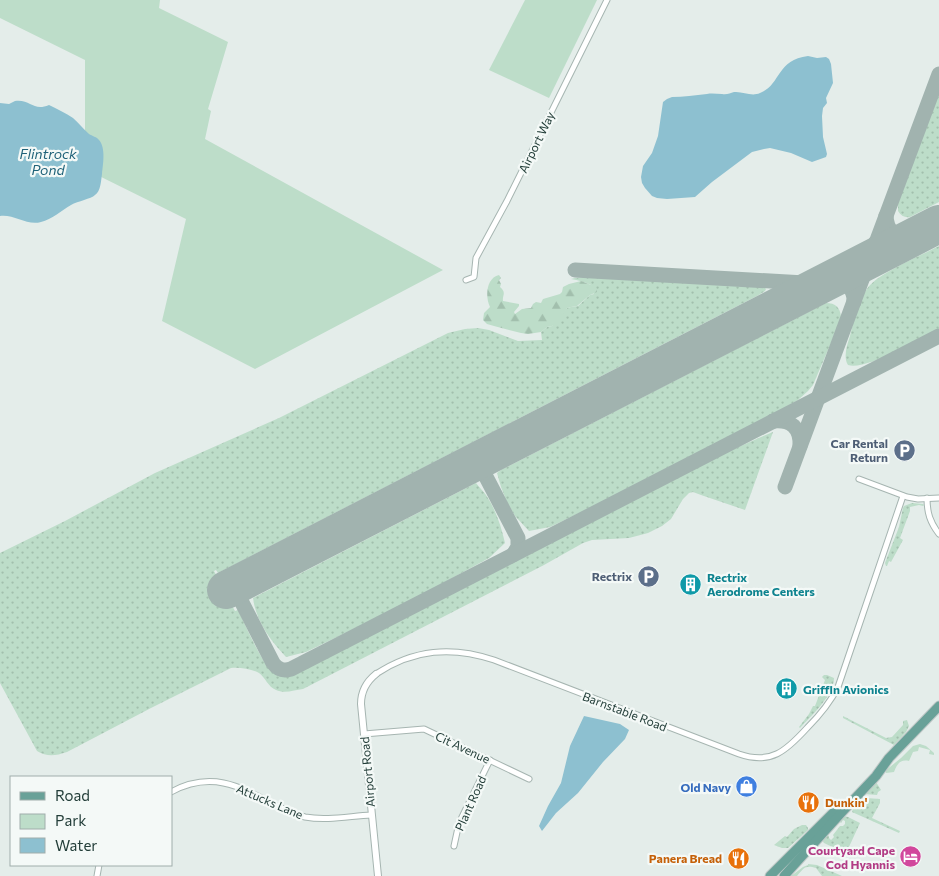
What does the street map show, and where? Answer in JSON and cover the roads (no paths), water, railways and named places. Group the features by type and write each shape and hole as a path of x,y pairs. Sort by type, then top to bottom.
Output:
{"main road":[{"path":"770,876 939,706"},
{"path":"784,876 876,776 889,758"}],"street":[{"name":"Airport Way","path":"466,280 474,276 476,258 608,0"},
{"path":"859,479 903,496 939,498"},
{"name":"Barnstable Road","path":"376,674 396,662 425,653 448,651 471,653 739,754 756,758 779,754 794,742 822,712 833,696 842,677 903,496"},
{"path":"926,498 928,516 939,534"},
{"name":"Airport Road","path":"376,674 366,684 361,697 378,876"},
{"name":"Cit Avenue","path":"364,734 424,729 529,779"},
{"name":"Plant Road","path":"454,846 461,818 490,760"},
{"name":"Attucks Lane","path":"172,792 192,783 218,782 243,788 285,810 306,817 333,818 371,815"}],"water":[{"path":"808,56 826,57 831,64 833,83 826,98 827,103 823,108 822,116 826,157 812,162 791,153 770,148 764,149 752,152 695,197 657,198 652,196 645,188 641,177 643,166 652,153 658,136 663,102 672,97 734,92 757,94 767,89 790,62"},
{"name":"Flintrock Pond","path":"15,101 39,107 49,105 73,118 89,134 98,139 103,147 102,174 97,193 91,198 71,205 45,221 36,223 0,216 0,103 9,104"},
{"path":"584,716 620,724 629,730 625,739 578,793 556,813 542,831 539,826 561,783 570,746"}],"place":[{"name":"Car Rental Return","path":"904,450"},
{"name":"Rectrix","path":"648,576"},
{"name":"Rectrix Aerodrome Centers","path":"691,584"},
{"name":"Griffin Avionics","path":"787,689"},
{"name":"Old Navy","path":"747,787"},
{"name":"Dunkin'","path":"809,802"},
{"name":"Courtyard Cape Cod Hyannis","path":"911,857"},
{"name":"Panera Bread","path":"738,858"}]}
